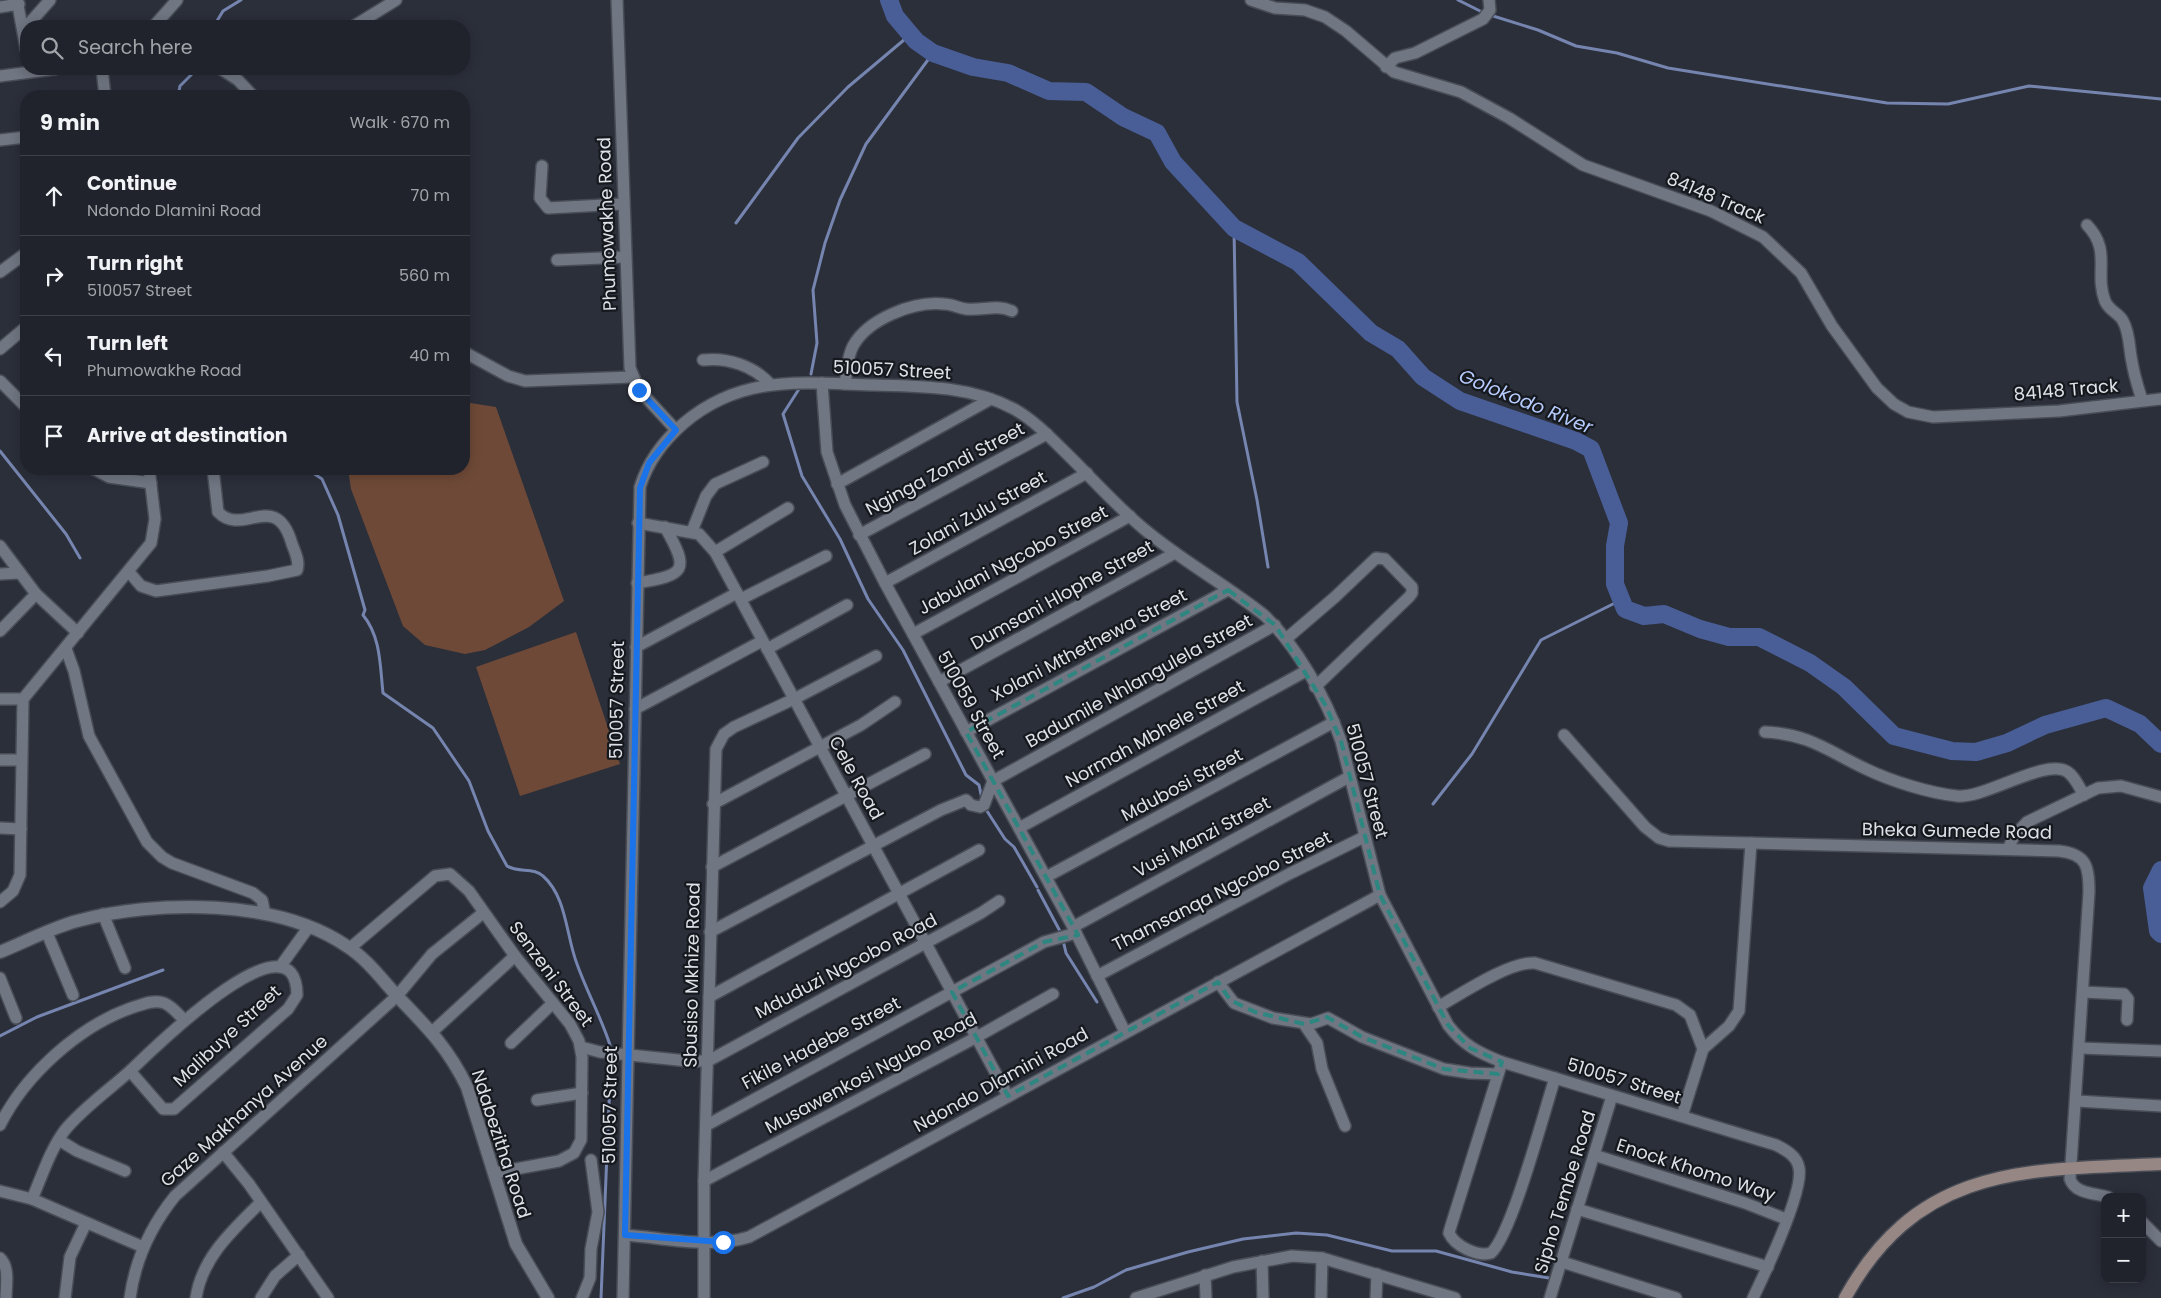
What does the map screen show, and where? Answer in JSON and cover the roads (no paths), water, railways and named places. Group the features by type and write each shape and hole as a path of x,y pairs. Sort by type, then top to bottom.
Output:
{"main road":[{"path":"1845,1298 1868,1261 1883,1244 1927,1207 1967,1187 1987,1180 2027,1172 2161,1164"}],"street":[{"path":"33,20 50,0"},
{"path":"159,20 177,0"},
{"path":"364,20 396,0"},
{"name":"Phumowakhe Road","path":"617,0 628,358 632,377 639,390 676,430"},
{"name":"84148 Track","path":"1251,0 1274,8 1305,10 1325,17 1346,31 1386,67 1407,78 1438,83 1460,92 1509,118 1583,165 1710,211 1764,237 1780,250 1801,273 1832,326 1877,388 1894,404 1908,412 1933,417 2059,411 2161,399"},
{"path":"1386,67 1395,58 1415,53 1483,19 1490,10 1489,0"},
{"path":"0,6 18,2 24,20"},
{"path":"0,76 20,72"},
{"path":"103,75 104,90"},
{"path":"230,75 247,90"},
{"path":"0,140 20,138"},
{"path":"542,166 540,198 548,208 623,204"},
{"path":"2087,225 2098,238 2102,253 2101,280 2105,300 2109,309 2123,320 2142,400"},
{"path":"0,272 20,257"},
{"path":"557,260 625,257"},
{"path":"845,384 852,347 866,329 895,312 938,304 969,309 1002,307 1012,311"},
{"path":"0,349 20,332"},
{"path":"470,355 508,376 525,382 632,377"},
{"path":"703,360 722,360 746,366 758,372 770,384"},
{"path":"0,381 20,399"},
{"name":"510057 Street","path":"623,1298 640,488 646,469 661,446 676,430 706,406 724,396 770,384 822,383 924,386 949,389 991,399 1014,409 1047,434 1130,516 1175,553 1253,606 1275,625 1286,639 1334,722 1341,741 1348,777 1380,895 1448,1026 1462,1042 1480,1054 1502,1062 1776,1145 1786,1150 1797,1163 1799,1176 1786,1219"},
{"name":"510059 Street","path":"822,383 825,437 837,484 859,534 1046,877 1125,1032"},
{"path":"837,484 991,399"},
{"name":"Nginga Zondi Street","path":"859,534 1047,434"},
{"path":"692,532 706,496 715,484 764,462"},
{"name":"Zolani Zulu Street","path":"886,583 1087,473"},
{"path":"105,475 151,484"},
{"path":"0,902 13,891 18,883 21,864 23,699 148,548 153,537 155,519 150,475"},
{"path":"129,572 141,586 156,590 268,576 297,570 298,563 289,533 281,520 270,516 233,520 222,516 218,512 214,475"},
{"path":"715,552 788,508"},
{"name":"Jabulani Ngcobo Street","path":"913,634 1130,516"},
{"name":"Cele Road","path":"638,523 692,532 703,536 715,552 975,1038 1008,1096"},
{"path":"637,582 674,575 680,567 680,557 665,527"},
{"path":"0,546 36,594 78,633"},
{"name":"Dumsani Hlophe Street","path":"940,682 1175,553"},
{"path":"636,646 826,556"},
{"path":"1286,639 1335,597 1376,558 1385,559 1412,587 1412,593 1409,597 1315,688"},
{"path":"0,574 20,573"},
{"name":"Xolani Mthethewa Street","path":"966,732 1228,590"},
{"path":"0,631 36,594"},
{"path":"635,709 847,605"},
{"name":"Badumile Nhlangulela Street","path":"993,781 1275,625"},
{"path":"66,649 74,670 89,736 147,842 172,863 253,893 262,900 265,914"},
{"name":"Sbusiso Mkhize Road","path":"704,1298 704,1181 707,1125 714,760 719,740 734,727 794,699 876,656"},
{"name":"Normah Mbhele Street","path":"1019,828 1306,671"},
{"path":"0,698 23,699"},
{"path":"713,804 820,748 875,717 895,702"},
{"name":"Mdubosi Street","path":"1046,877 1334,722"},
{"path":"1765,732 1791,734 1811,740 1881,776 1950,795 1977,795 2010,780 2058,769 2069,772 2084,795"},
{"name":"Bheka Gumede Road","path":"1564,735 1652,834 1669,841 2072,852 2080,856 2086,864 2090,892 2071,1168"},
{"path":"712,867 925,754"},
{"path":"0,760 22,760"},
{"name":"Vusi Manzi Street","path":"1074,930 1348,777"},
{"path":"710,932 941,810 966,800 971,805 980,807 984,805 993,781"},
{"path":"2008,850 2014,836 2027,822 2084,795 2111,786 2136,789 2161,796"},
{"path":"0,828 21,829"},
{"name":"Thamsanqa Ngcobo Street","path":"1097,976 1289,874 1364,837"},
{"path":"1682,1116 1703,1049 1729,1026 1739,1011 1751,844"},
{"path":"709,997 979,850"},
{"name":"Senzeni Street","path":"350,948 440,874 450,874 465,885 515,956 570,1024 581,1047 581,1140 574,1153 560,1161 494,1173"},
{"name":"Ndondo Dlamini Road","path":"625,1235 705,1242 732,1242 749,1237 1380,895"},
{"name":"Mduduzi Ngcobo Road","path":"708,1061 925,942 981,914 999,901"},
{"name":"Ndabezitha Road","path":"0,952 74,922 104,914 213,907 265,914 308,928 350,948 432,1032 456,1062 467,1086 516,1244 548,1298"},
{"name":"Gaze Makhanya Avenue","path":"130,1298 135,1269 143,1247 162,1212 175,1196 397,996 432,954 483,913"},
{"path":"104,914 125,968"},
{"path":"280,967 308,928"},
{"name":"Musawenkosi Ngubo Road","path":"952,992 1044,942 1074,930"},
{"path":"47,933 73,995"},
{"path":"432,1032 515,956"},
{"path":"1438,1007 1513,966 1526,962 1535,963 1676,1005 1690,1015 1703,1049"},
{"name":"Malibuye Street","path":"32,1199 59,1140 70,1125 184,1020 227,987 266,969 280,967 291,972 297,995 294,1002 174,1109 164,1109 130,1070"},
{"path":"0,978 16,1018"},
{"path":"1218,982 1230,1000 1242,1007 1273,1018 1304,1024 1316,1023 1328,1018 1362,1037 1444,1069 1470,1073 1498,1074"},
{"name":"Fikile Hadebe Street","path":"707,1125 952,992"},
{"path":"2084,992 2124,994 2128,999 2127,1020"},
{"name":"Musawenkosi Ngubo Road","path":"704,1181 975,1038 1053,994"},
{"path":"0,1125 23,1087 70,1042 102,1020 139,1006 157,1002 170,1006 184,1020"},
{"path":"511,1043 553,1003"},
{"path":"1304,1024 1317,1043 1322,1069 1345,1126"},
{"path":"581,1047 600,1052 688,1061 708,1061"},
{"path":"2080,1048 2161,1051"},
{"path":"1502,1062 1449,1233 1455,1241 1473,1252 1486,1254 1496,1248 1500,1242 1522,1183 1555,1078"},
{"path":"537,1100 582,1093"},
{"name":"Sipho Tembe Road","path":"1550,1298 1612,1096"},
{"path":"2077,1101 2161,1106"},
{"path":"59,1140 77,1151 126,1171"},
{"path":"223,1152 261,1202 328,1298"},
{"name":"Enock Khomo Way","path":"1594,1155 1729,1197 1786,1219"},
{"path":"582,1298 590,1278 591,1249 598,1212 591,1160"},
{"path":"2071,1168 2070,1182 2081,1191 2101,1195"},
{"path":"0,1190 32,1199 143,1247"},
{"path":"196,1298 206,1264 232,1231 261,1202"},
{"path":"1577,1209 1768,1267"},
{"path":"1753,1298 1768,1267 1786,1219"},
{"path":"65,1298 70,1257 86,1223"},
{"path":"2146,1226 2161,1241"},
{"path":"261,1298 276,1276 299,1255"},
{"path":"1136,1298 1149,1296 1205,1275 1292,1256 1322,1258 1377,1274 1434,1295 1455,1298"},
{"path":"0,1258 5,1263 6,1298"},
{"path":"1321,1298 1322,1258"},
{"path":"1262,1262 1263,1298"},
{"path":"1562,1262 1676,1298"},
{"path":"1376,1298 1377,1274"},
{"path":"1205,1275 1206,1298"}],"waterway":[{"path":"218,20 223,11 241,0"},
{"name":"Golokodo River","path":"889,0 895,16 916,41 933,53 973,67 1008,73 1049,91 1086,92 1123,117 1157,133 1173,162 1234,228 1298,262 1371,333 1398,349 1423,377 1460,401 1576,441 1591,449 1619,523 1615,546 1615,584 1625,609 1644,616 1664,614 1700,629 1729,637 1759,637 1810,663 1844,687 1894,736 1952,751 1976,752 2007,743 2045,725 2106,708 2140,724 2161,744"},
{"path":"1458,0 1484,13"},
{"path":"1490,15 1538,30 1576,46 1617,53 1668,68 1887,103 1948,104 2029,86 2161,99"},
{"path":"736,223 798,138 848,87 911,34"},
{"path":"811,374 817,343 813,290 825,243 840,200 866,144 933,53"},
{"path":"179,90 180,86 191,75"},
{"path":"1234,228 1237,402 1257,500 1268,567"},
{"path":"799,389 783,414 802,476 840,539 868,599 903,650 966,775 979,785 982,799"},
{"path":"0,451 66,534 80,558"},
{"path":"316,475 322,479 338,515 365,610 363,615 369,624 376,642 383,693 433,728 469,781 488,831 507,866 539,873 551,885 565,917 577,964 610,1045"},
{"path":"1433,804 1472,754 1541,640 1621,600"},
{"path":"985,808 1005,839 1014,847 1037,887"},
{"name":"Golokodo River","path":"2161,870 2152,888 2158,931 2161,934"},
{"path":"1038,890 1062,935"},
{"path":"1063,940 1066,953 1097,1002"},
{"path":"0,1036 37,1017 163,970"},
{"path":"601,1298 611,1056"},
{"path":"1063,1298 1094,1287 1126,1270 1188,1252 1243,1239 1296,1233 1327,1235 1392,1251 1436,1251 1512,1272 1549,1278"}]}
